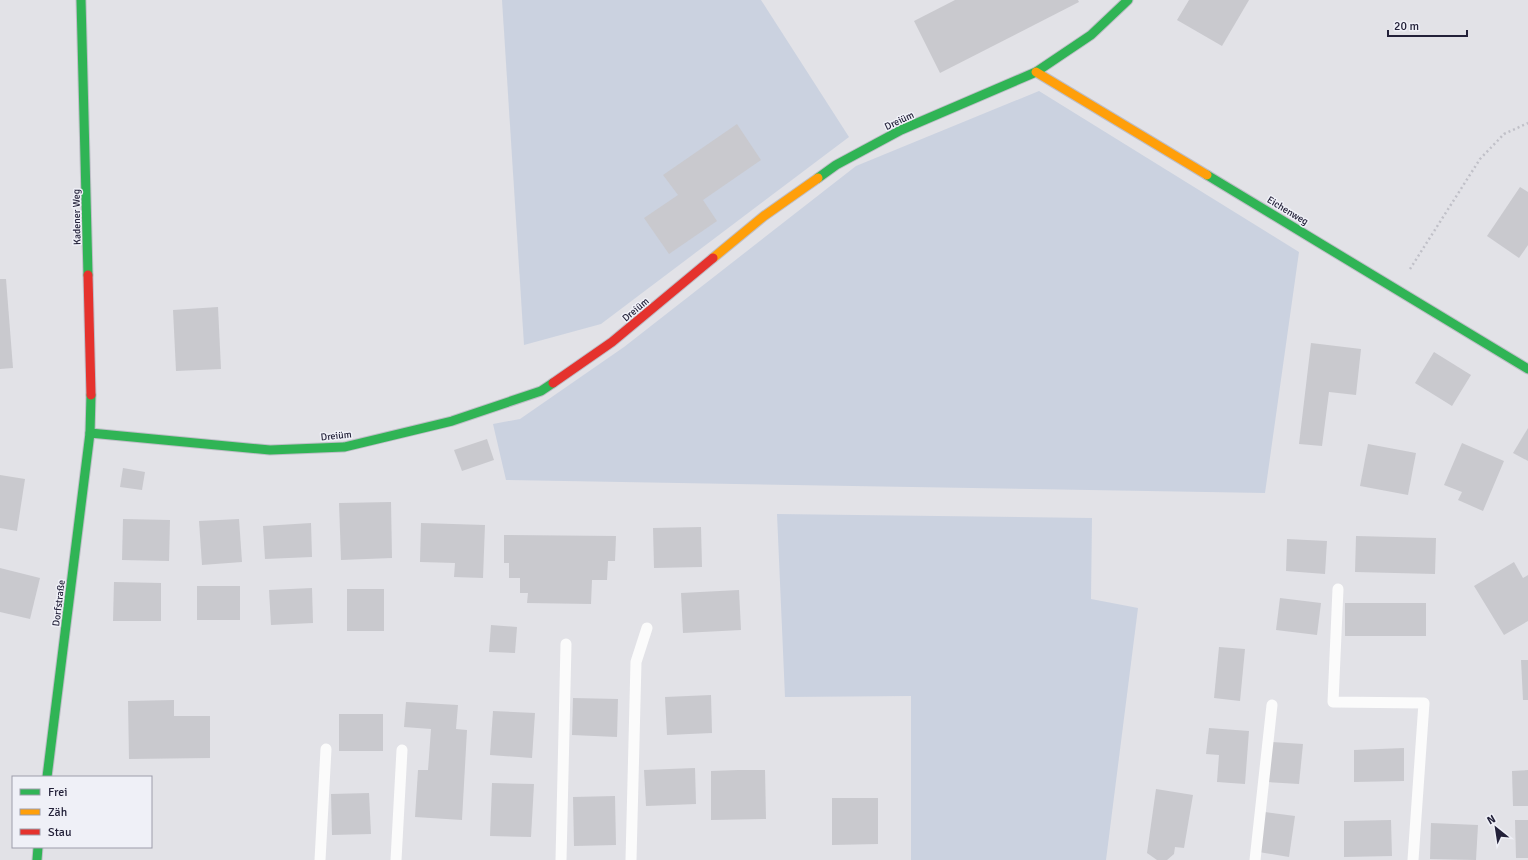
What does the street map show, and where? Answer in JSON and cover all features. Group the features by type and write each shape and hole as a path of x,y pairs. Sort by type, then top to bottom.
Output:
{"street":[{"name":"Kadener Weg","path":"81,0 91,382 90,433"},
{"name":"Dreiüm","path":"90,433 270,450 344,447 452,421 541,391 612,342 764,216 836,165 901,130 1036,72 1090,35 1128,0"},
{"name":"Eichenweg","path":"1036,72 1397,289 1528,370"},
{"name":"Dorfstraße","path":"47,776 90,433"},
{"path":"37,860 38,848"}],"lane":[{"path":"1338,589 1333,702 1424,703 1413,860"},
{"path":"631,860 636,662 646,628"},
{"path":"561,860 566,644"},
{"path":"1254,860 1272,705"},
{"path":"320,860 326,749"},
{"path":"396,860 402,750"}],"path":[{"path":"1397,289 1480,159 1504,134 1528,123"}],"shaded area":[{"path":"502,0 761,0 849,137 601,324 524,345"},
{"path":"1039,91 1299,252 1265,493 506,480 493,424 520,419 624,347 856,166"},
{"path":"777,514 1092,518 1091,599 1138,608 1106,860 911,860 911,696 785,697"}],"building":[{"path":"955,0 1078,0 1079,2 940,73 914,21"},
{"path":"1189,0 1249,0 1222,46 1177,20"},
{"path":"737,124 761,160 703,200 717,221 669,254 644,218 678,195 663,175"},
{"path":"1520,187 1528,192 1528,245 1519,258 1487,236"},
{"path":"0,279 6,279 13,368 0,369"},
{"path":"218,307 221,369 176,371 173,310"},
{"path":"1311,343 1361,349 1356,395 1329,392 1322,446 1299,444"},
{"path":"1434,352 1471,375 1452,406 1415,383"},
{"path":"1528,428 1528,461 1513,453"},
{"path":"487,439 494,460 462,471 454,450"},
{"path":"1462,443 1504,461 1483,511 1458,500 1462,492 1444,485"},
{"path":"1368,444 1416,453 1408,495 1360,486"},
{"path":"123,468 145,472 142,490 120,487"},
{"path":"0,475 25,479 17,531 0,528"},
{"path":"391,502 392,558 341,560 339,503"},
{"path":"123,519 170,520 169,561 122,560"},
{"path":"239,519 242,562 202,565 199,521"},
{"path":"311,523 312,557 265,559 263,526"},
{"path":"421,523 485,525 483,578 454,577 455,563 420,562"},
{"path":"701,527 702,567 654,568 653,528"},
{"path":"504,535 616,536 615,561 608,561 607,580 592,580 591,604 527,603 528,593 520,593 520,578 509,578 509,563 504,563"},
{"path":"1356,536 1436,538 1435,574 1355,572"},
{"path":"1287,539 1327,541 1325,574 1286,571"},
{"path":"1514,562 1523,578 1528,575 1528,621 1504,635 1474,586"},
{"path":"0,568 40,578 30,619 0,612"},
{"path":"114,582 161,583 161,621 113,621"},
{"path":"197,586 240,586 240,620 197,620"},
{"path":"312,588 313,623 271,625 269,590"},
{"path":"347,589 384,589 384,631 347,631"},
{"path":"739,590 741,630 683,633 681,593"},
{"path":"1280,598 1321,603 1317,635 1276,630"},
{"path":"1345,603 1426,603 1426,636 1345,636"},
{"path":"491,625 517,627 515,653 489,652"},
{"path":"1219,647 1245,649 1240,701 1214,698"},
{"path":"1521,660 1528,660 1528,700 1523,700"},
{"path":"711,695 712,733 667,735 665,697"},
{"path":"573,698 618,699 617,737 572,735"},
{"path":"174,700 174,716 210,716 210,758 129,759 128,701"},
{"path":"406,702 458,705 456,729 467,730 462,820 415,817 418,770 428,770 431,729 404,727"},
{"path":"493,711 535,713 532,758 490,755"},
{"path":"339,714 383,714 383,751 339,751"},
{"path":"1209,728 1249,731 1245,784 1217,782 1219,755 1206,754"},
{"path":"1272,742 1303,744 1299,784 1268,782"},
{"path":"1404,748 1404,781 1354,782 1354,750"},
{"path":"695,768 696,804 646,806 644,770"},
{"path":"765,770 766,819 711,820 711,771"},
{"path":"1528,770 1528,806 1513,806 1512,771"},
{"path":"492,783 534,784 531,837 490,836"},
{"path":"1156,789 1193,795 1184,848 1175,847 1174,854 1167,860 1157,860 1147,853"},
{"path":"369,793 371,834 332,835 331,794"},
{"path":"615,796 616,845 574,846 573,797"},
{"path":"832,798 878,798 878,844 832,845"},
{"path":"1265,812 1295,816 1289,857 1259,852"},
{"path":"1391,820 1392,856 1344,857 1344,821"},
{"path":"1515,820 1528,820 1528,858 1516,858"},
{"path":"1431,823 1478,825 1476,860 1430,859"}],"traffic: fast":[{"path":"81,0 88,275"},
{"path":"818,178 836,165 901,130 1036,72 1091,35 1128,0"},
{"path":"1207,175 1528,369"},
{"path":"90,433 270,450 344,447 452,421 541,391 553,383"},
{"path":"47,776 90,433 91,395"},
{"path":"37,860 38,848"}],"traffic: slow":[{"path":"1036,72 1207,175"},
{"path":"713,258 764,216 818,178"}],"traffic: jam":[{"path":"553,383 612,342 713,258"},
{"path":"88,275 91,395"}]}
